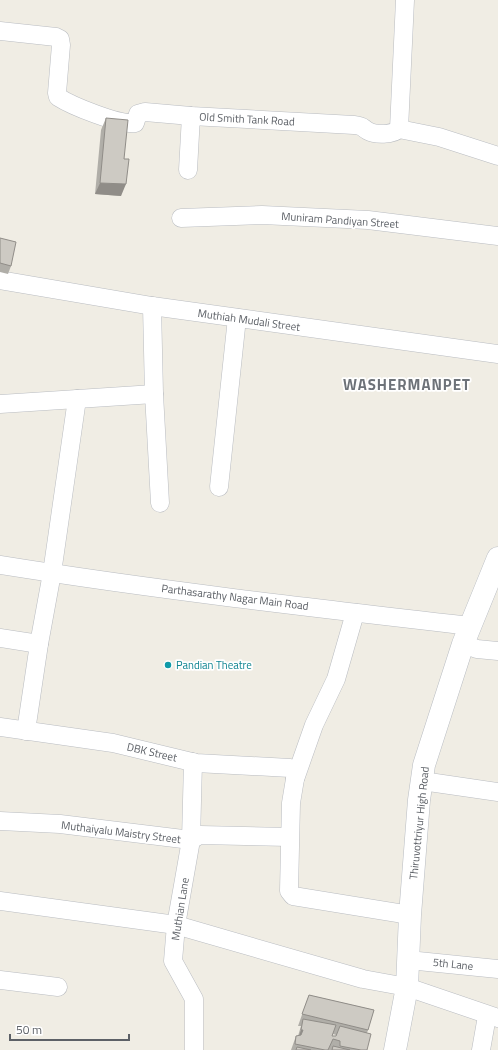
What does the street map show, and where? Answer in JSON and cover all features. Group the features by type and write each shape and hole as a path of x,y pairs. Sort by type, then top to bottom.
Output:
{"main road":[{"name":"Thiruvottriyur High Road","path":"395,1050 407,987 410,915 424,765 467,635 496,571"}],"street":[{"path":"399,129 405,0"},
{"name":"Old Smith Tank Road","path":"0,32 56,36 60,39 62,45 57,93 58,97 62,100 103,116 130,124 134,123 138,114 144,112 354,125 363,126 369,132 392,134 399,129 439,137 498,156"},
{"path":"188,170 191,116"},
{"name":"Muniram Pandiyan Street","path":"181,218 262,216 368,220 498,236"},
{"name":"Muthiah Mudali Street","path":"0,280 152,306 498,354"},
{"path":"152,306 154,394 160,503"},
{"path":"219,487 237,318"},
{"path":"0,404 154,394"},
{"path":"26,731 39,644 52,573 77,399"},
{"name":"Parthasarathy Nagar Main Road","path":"0,565 355,613 467,635 477,649 498,651"},
{"path":"355,613 336,679 314,724 295,779 291,804 289,837 289,889 291,895 410,915"},
{"path":"0,638 39,644"},
{"name":"DBK Street","path":"0,727 113,743 193,762 290,768 296,772 295,779"},
{"name":"Muthian Lane","path":"193,762 191,840 176,925 173,961 194,999 194,1050"},
{"path":"422,781 498,792"},
{"name":"Muthaiyalu Maistry Street","path":"0,821 60,824 191,840 200,836 289,837"},
{"path":"0,901 176,925 363,979 407,987 493,1017 481,1050"},
{"name":"5th Lane","path":"408,960 498,969"},
{"path":"0,980 58,987"}],"building":[{"path":"106,118 128,120 124,159 129,159 126,184 100,183"},
{"path":"0,238 16,242 11,266 0,263"},
{"path":"309,995 374,1010 368,1030 302,1014"},
{"path":"303,1019 336,1025 332,1036 336,1036 340,1026 371,1034 367,1050 340,1046 340,1041 333,1039 328,1050 295,1044 296,1036 301,1035 303,1030 301,1030"},
{"path":"333,1046 350,1050 332,1050"},
{"path":"297,1047 311,1050 296,1050"}],"place":[{"name":"Pandian Theatre","path":"168,665"}],"district":[{"name":"WASHERMANPET","path":"407,385"}]}
